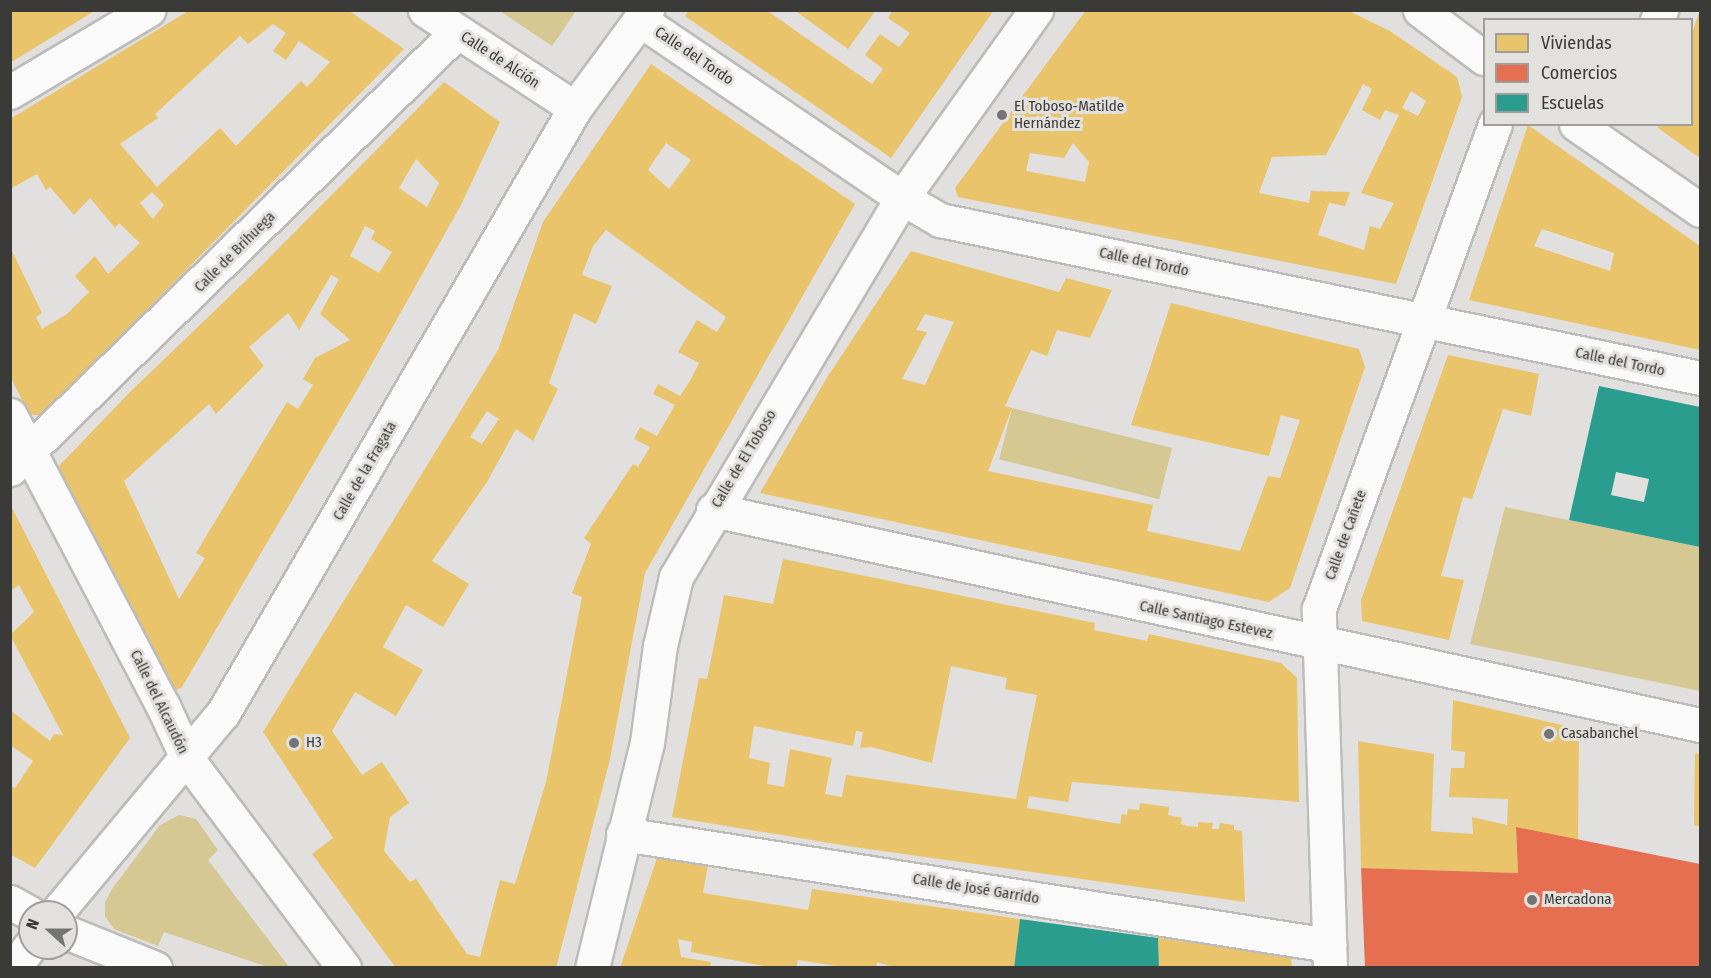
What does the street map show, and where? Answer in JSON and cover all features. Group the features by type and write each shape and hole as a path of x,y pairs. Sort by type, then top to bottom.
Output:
{"street":[{"path":"10,92 148,10"},
{"name":"Calle de Alción","path":"425,10 575,108"},
{"name":"Calle de El Toboso","path":"592,968 622,834 647,743 660,646 676,577 713,510 902,198 1036,10"},
{"path":"1420,10 1483,57"},
{"name":"Calle del Tordo","path":"643,15 902,198 940,220 1701,378"},
{"name":"Calle de la Fragata","path":"67,900 188,760 229,703 575,108 643,15"},
{"name":"Calle de Brihuega","path":"21,461 457,32"},
{"name":"Calle de Cañete","path":"1330,956 1319,609 1494,126"},
{"path":"1582,126 1613,136 1701,210"},
{"name":"Calle del Alcaudón","path":"10,415 21,461 188,760 344,968"},
{"name":"Calle Santiago Estevez","path":"713,510 1320,645 1701,725"},
{"name":"Calle de José Garrido","path":"622,834 1330,956"},
{"path":"78,937 155,968"}],"shaded area":[{"path":"500,11 576,11 552,46"},
{"path":"1012,408 1172,448 1159,499 999,459"},
{"path":"1505,507 1700,547 1700,691 1470,644"},
{"path":"179,815 196,819 218,850 208,860 289,967 268,967 164,932 158,946 114,929 105,916 105,902 112,889 160,825"}],"building: Viviendas":[{"path":"10,10 96,10 10,63"},
{"path":"190,10 348,10 404,49 42,416 29,414 10,376 10,247 42,313 36,317 42,329 67,314 89,292 75,276 95,256 108,274 140,243 119,223 115,228 90,198 74,215 50,187 46,190 37,174 10,189 10,119","holes":["273,24 286,33 273,51 286,60 299,41 330,62 307,87 301,81 236,146 220,128 157,187 120,144 158,118 155,114 240,36 248,44","152,192 164,205 153,219 140,203"]},
{"path":"689,10 766,10 872,84 883,69 865,55 880,34 899,47 910,33 888,18 893,10 994,10 891,158 685,16"},
{"path":"794,10 876,10 848,49"},
{"path":"1086,10 1347,10 1390,31 1457,77 1462,97 1396,284 958,197 955,188","holes":["1363,84 1372,89 1362,110 1380,120 1385,110 1399,115 1361,193 1394,203 1380,229 1370,226 1364,250 1318,235 1329,203 1345,206 1350,192 1311,191 1309,203 1259,193 1272,157 1326,155","1411,91 1426,101 1418,116 1402,108","1073,143 1089,162 1085,182 1026,171 1030,153 1064,158"]},
{"path":"1700,10 1700,158 1658,128 1658,126 1693,126 1693,30"},
{"path":"651,64 855,204 645,573 610,759 556,968 396,968 312,854 333,838 263,732 498,350 543,222","holes":["666,143 691,160 669,189 648,170","606,230 726,317 717,332 697,320 678,352 699,363 690,381 680,396 658,384 653,394 675,405 657,436 640,427 634,439 650,447 638,467 633,464 584,538 591,544 572,593 582,597 546,782 515,884 500,880 480,957 467,954 416,879 410,882 384,851 390,817 409,803 382,762 362,775 332,731 355,692 396,716 423,670 383,647 406,605 443,627 469,584 432,561 487,482 516,429 533,441 558,389 549,383 574,313 596,324 612,286 582,275 593,246","487,411 499,419 482,444 470,437"]},
{"path":"444,82 500,122 461,205 360,385 182,687 168,695 56,469 130,392 259,268","holes":["416,159 439,183 427,207 399,188","365,226 375,231 371,239 392,252 379,273 350,256","331,275 339,279 320,314 350,340 315,358 303,379 313,385 298,409 287,402 196,553 205,558 179,599 124,481 209,404 216,414 264,366 249,347 288,313 299,330"]},
{"path":"1528,126 1700,246 1700,350 1469,300","holes":["1542,229 1614,253 1610,271 1534,246"]},
{"path":"911,251 1059,292 1066,278 1112,290 1090,338 1057,330 1047,356 1031,350 1005,406 1012,408 988,471 1153,505 1147,531 1240,551 1268,476 1280,478 1300,420 1281,415 1269,456 1131,425 1171,303 1359,349 1365,367 1290,588 1269,602 760,493 826,379","holes":["925,314 954,322 925,385 902,379 927,332 916,330"]},
{"path":"1448,355 1539,374 1531,416 1503,409 1472,499 1463,497 1441,576 1464,580 1449,640 1362,621 1361,600"},
{"path":"10,504 130,738 35,868 10,854 10,786 15,788 33,761 10,745 10,710 50,741 54,734 63,735 10,635 34,612 19,585 10,591"},
{"path":"783,559 1095,623 1094,630 1147,641 1149,634 1281,663 1297,678 1299,802 1072,782 1068,802 1029,796 1027,808 1120,824 1122,814 1127,815 1128,809 1139,810 1140,803 1169,807 1168,815 1182,818 1181,824 1187,826 1198,827 1198,822 1213,823 1212,829 1219,829 1220,823 1234,825 1234,830 1242,831 1245,902 854,847 672,817 699,678 707,679 724,595 773,604","holes":["951,666 1007,678 1005,689 1037,695 1016,799 846,775 842,797 825,794 832,758 790,749 784,787 767,784 770,763 749,758 754,726 853,746 856,731 863,732 860,748 871,747 932,763"]},
{"path":"1453,700 1579,729 1578,841 1516,827 1518,873 1361,868 1358,741 1434,754 1431,831 1473,834 1472,817 1507,825 1508,799 1449,797 1451,768 1464,768 1465,752 1451,750"},
{"path":"1695,753 1700,754 1700,826 1694,825"},
{"path":"657,858 708,865 703,893 808,910 812,889 1020,919 1014,968 896,968 877,962 876,968 849,968 798,960 796,968 775,968 691,952 692,942 678,939 681,957 711,962 710,968 620,968"},
{"path":"1158,938 1291,956 1292,968 1159,968"}],"building: Comercios":[{"name":"Mercadona","path":"1516,827 1700,864 1700,968 1365,968 1361,868 1518,873"}],"building: Escuelas":[{"path":"1599,386 1700,407 1700,547 1569,520","holes":["1616,472 1649,479 1644,502 1611,495"]},
{"path":"1020,919 1158,938 1159,968 1014,968"}],"place":[{"name":"El Toboso-Matilde Hernández","path":"1002,115"},
{"name":"Casabanchel","path":"1549,734"},
{"name":"H3","path":"294,743"},
{"name":"Mercadona","path":"1532,900"}]}
